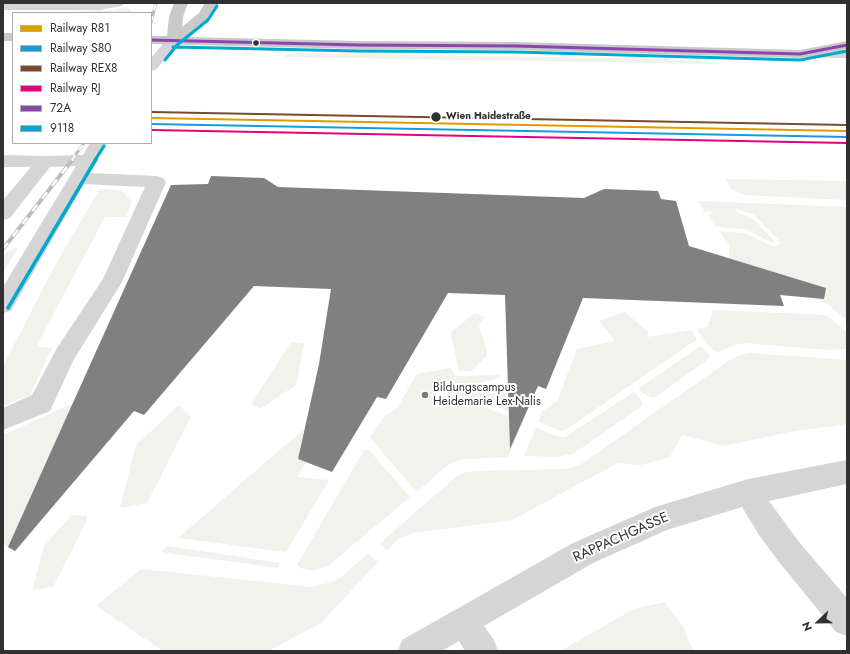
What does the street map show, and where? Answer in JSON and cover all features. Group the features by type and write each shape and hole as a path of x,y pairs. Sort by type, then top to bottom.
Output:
{"main road":[{"path":"173,41 176,17 181,3"},
{"path":"173,41 204,16 212,3"},
{"path":"152,40 358,45 516,46 800,54 847,45"}],"street":[{"path":"3,6 74,10 116,3"},
{"path":"152,66 173,41"},
{"path":"800,54 847,54"},
{"path":"3,305 98,144"},
{"path":"3,160 45,162 89,160"},
{"path":"3,213 45,162"},
{"path":"3,419 41,404 65,355 112,282 157,182 78,178"},
{"name":"RAPPACHGASSE","path":"413,651 582,553 666,517 748,492 847,472"},
{"path":"748,492 769,525 789,552 847,621"},
{"path":"463,621 483,651"}],"shaded area":[{"path":"127,7 133,12 79,12 81,11 111,10"},
{"path":"296,53 665,59 714,62 712,64 707,64 285,57 285,55"},
{"path":"725,179 847,181 847,200 744,195 731,189"},
{"path":"100,189 121,190 132,202 126,217 105,217 36,347 52,348 30,395 3,406 3,366 58,260"},
{"path":"698,201 847,207 847,320 824,302 812,298 809,283 729,258 729,245 719,231 745,233 774,247 781,243 754,215 737,209 736,212 751,217 775,241 772,243 746,229 716,227 708,216 712,212 708,210 705,212"},
{"path":"17,247 18,248 3,273 3,257 7,251"},
{"path":"713,310 826,315 847,332 847,349 827,350 745,343 735,345 718,352 713,350 696,329 708,327"},
{"path":"625,312 648,332 647,337 691,330 697,339 567,429 561,431 539,422 541,412 557,401 577,349 615,341 599,321"},
{"path":"475,313 485,317 479,326 487,351 487,356 471,371 459,371 451,335 452,331"},
{"path":"291,342 304,343 296,385 260,409 251,404"},
{"path":"700,346 709,354 710,358 654,398 647,396 638,389"},
{"path":"750,353 847,360 847,424 795,431 724,446 682,435 670,457 641,465 618,463 512,520 412,533 397,540 387,551 379,544 457,476 466,472 477,471 566,469 580,465 731,359"},
{"path":"451,368 454,374 458,376 500,375 500,378 432,394 435,408 476,404 523,422 508,457 466,459 456,461 448,465 417,492 370,438 386,415 397,408 417,374"},
{"path":"507,382 508,411 477,398 440,402 439,398"},
{"path":"634,392 641,400 643,405 573,454 557,457 524,456 536,428 560,437 565,437"},
{"path":"74,403 24,513 41,520 16,552 3,543 3,435"},
{"path":"179,405 191,417 147,503 120,508 136,445"},
{"path":"304,429 298,459 306,462 297,477 329,480 286,552 178,538"},
{"path":"364,450 369,450 410,497 328,566 312,571 303,569 297,565"},
{"path":"72,515 86,516 87,520 53,587 34,590 33,588 44,546"},
{"path":"168,546 280,563 278,568 161,552"},
{"path":"368,553 378,562 321,623 268,651 163,651 96,606 141,569 312,587 335,581 344,575"},
{"path":"665,602 685,630 686,636 694,651 560,651 634,609"}],"building":[{"name":"Bildungscampus Heidemarie Lex-Nalis","path":"211,176 264,178 278,187 584,198 604,189 658,191 661,199 676,201 689,246 826,288 824,299 780,295 784,306 583,298 546,389 538,386 510,449 505,295 448,293 386,399 377,397 332,472 298,459 319,364 331,289 254,286 144,415 134,411 15,551 8,547 171,185 208,184"}],"railway":[{"path":"152,18 156,3"},
{"path":"72,160 83,144"},
{"path":"3,249 73,159"}],"rail line":[{"name":"REX8","path":"152,112 847,125"},
{"name":"R81","path":"152,118 847,131"},
{"name":"S80","path":"152,124 847,137"},
{"name":"RJ","path":"152,130 847,143"}],"transit line":[{"name":"9118","path":"165,60 177,45 208,20 217,6"},
{"name":"72A","path":"152,40 358,45 516,46 800,54 847,45"},
{"name":"9118","path":"173,47 358,51 516,52 800,60 847,51"},
{"name":"9118","path":"8,308 104,146"}],"place":[{"name":"Wien Haidestraße","path":"436,117"},
{"name":"Bildungscampus Heidemarie Lex-Nalis","path":"425,395"}]}
